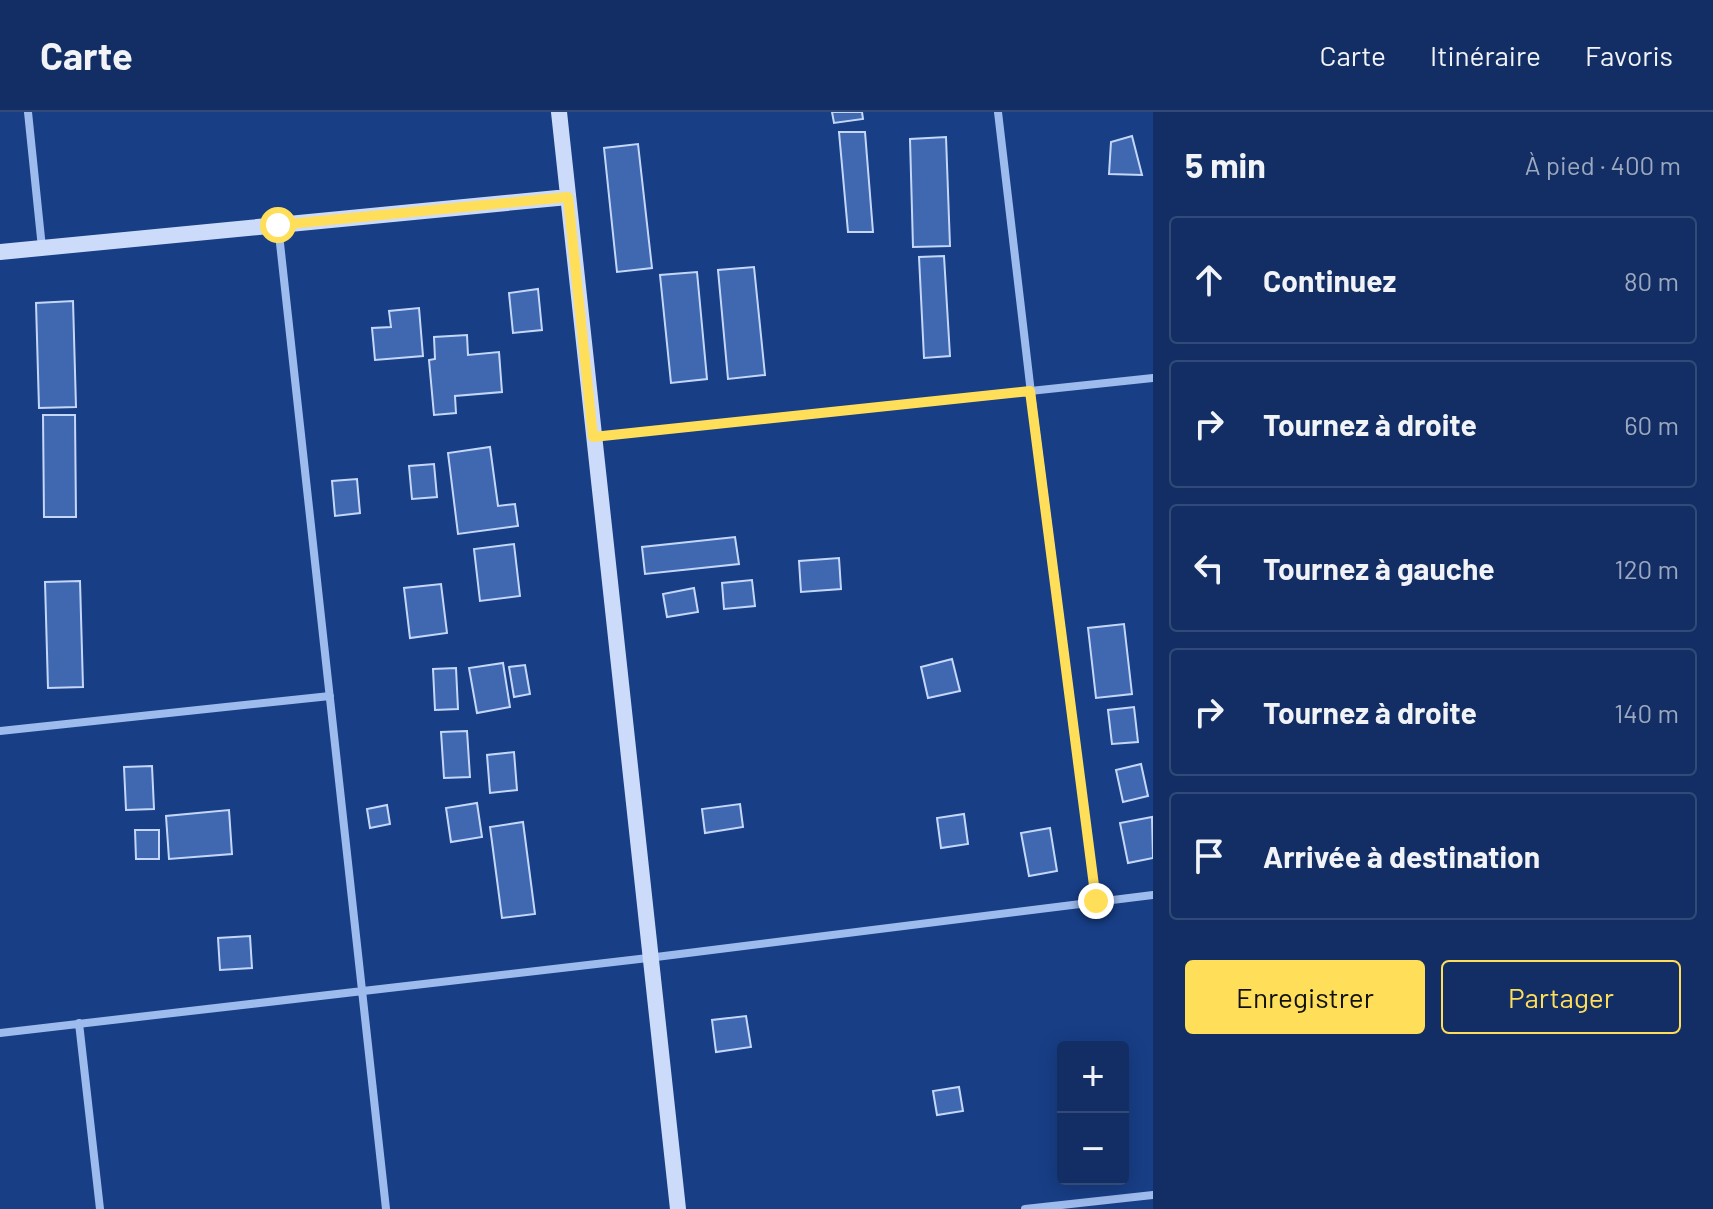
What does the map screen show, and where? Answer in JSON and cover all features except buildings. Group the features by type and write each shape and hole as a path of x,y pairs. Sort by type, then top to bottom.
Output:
{"main road":[{"path":"559,112 648,958 678,1209"},
{"path":"0,252 568,197"}],"street":[{"path":"28,112 42,248"},
{"path":"998,112 1030,391 1096,901"},
{"path":"278,225 386,1209"},
{"path":"593,437 1153,378"},
{"path":"0,731 330,696"},
{"path":"0,1033 648,958 1153,895"},
{"path":"79,1023 100,1209"},
{"path":"1025,1209 1153,1195"}],"route":[{"path":"278,225 568,197 593,437 1030,391 1096,901"}]}
